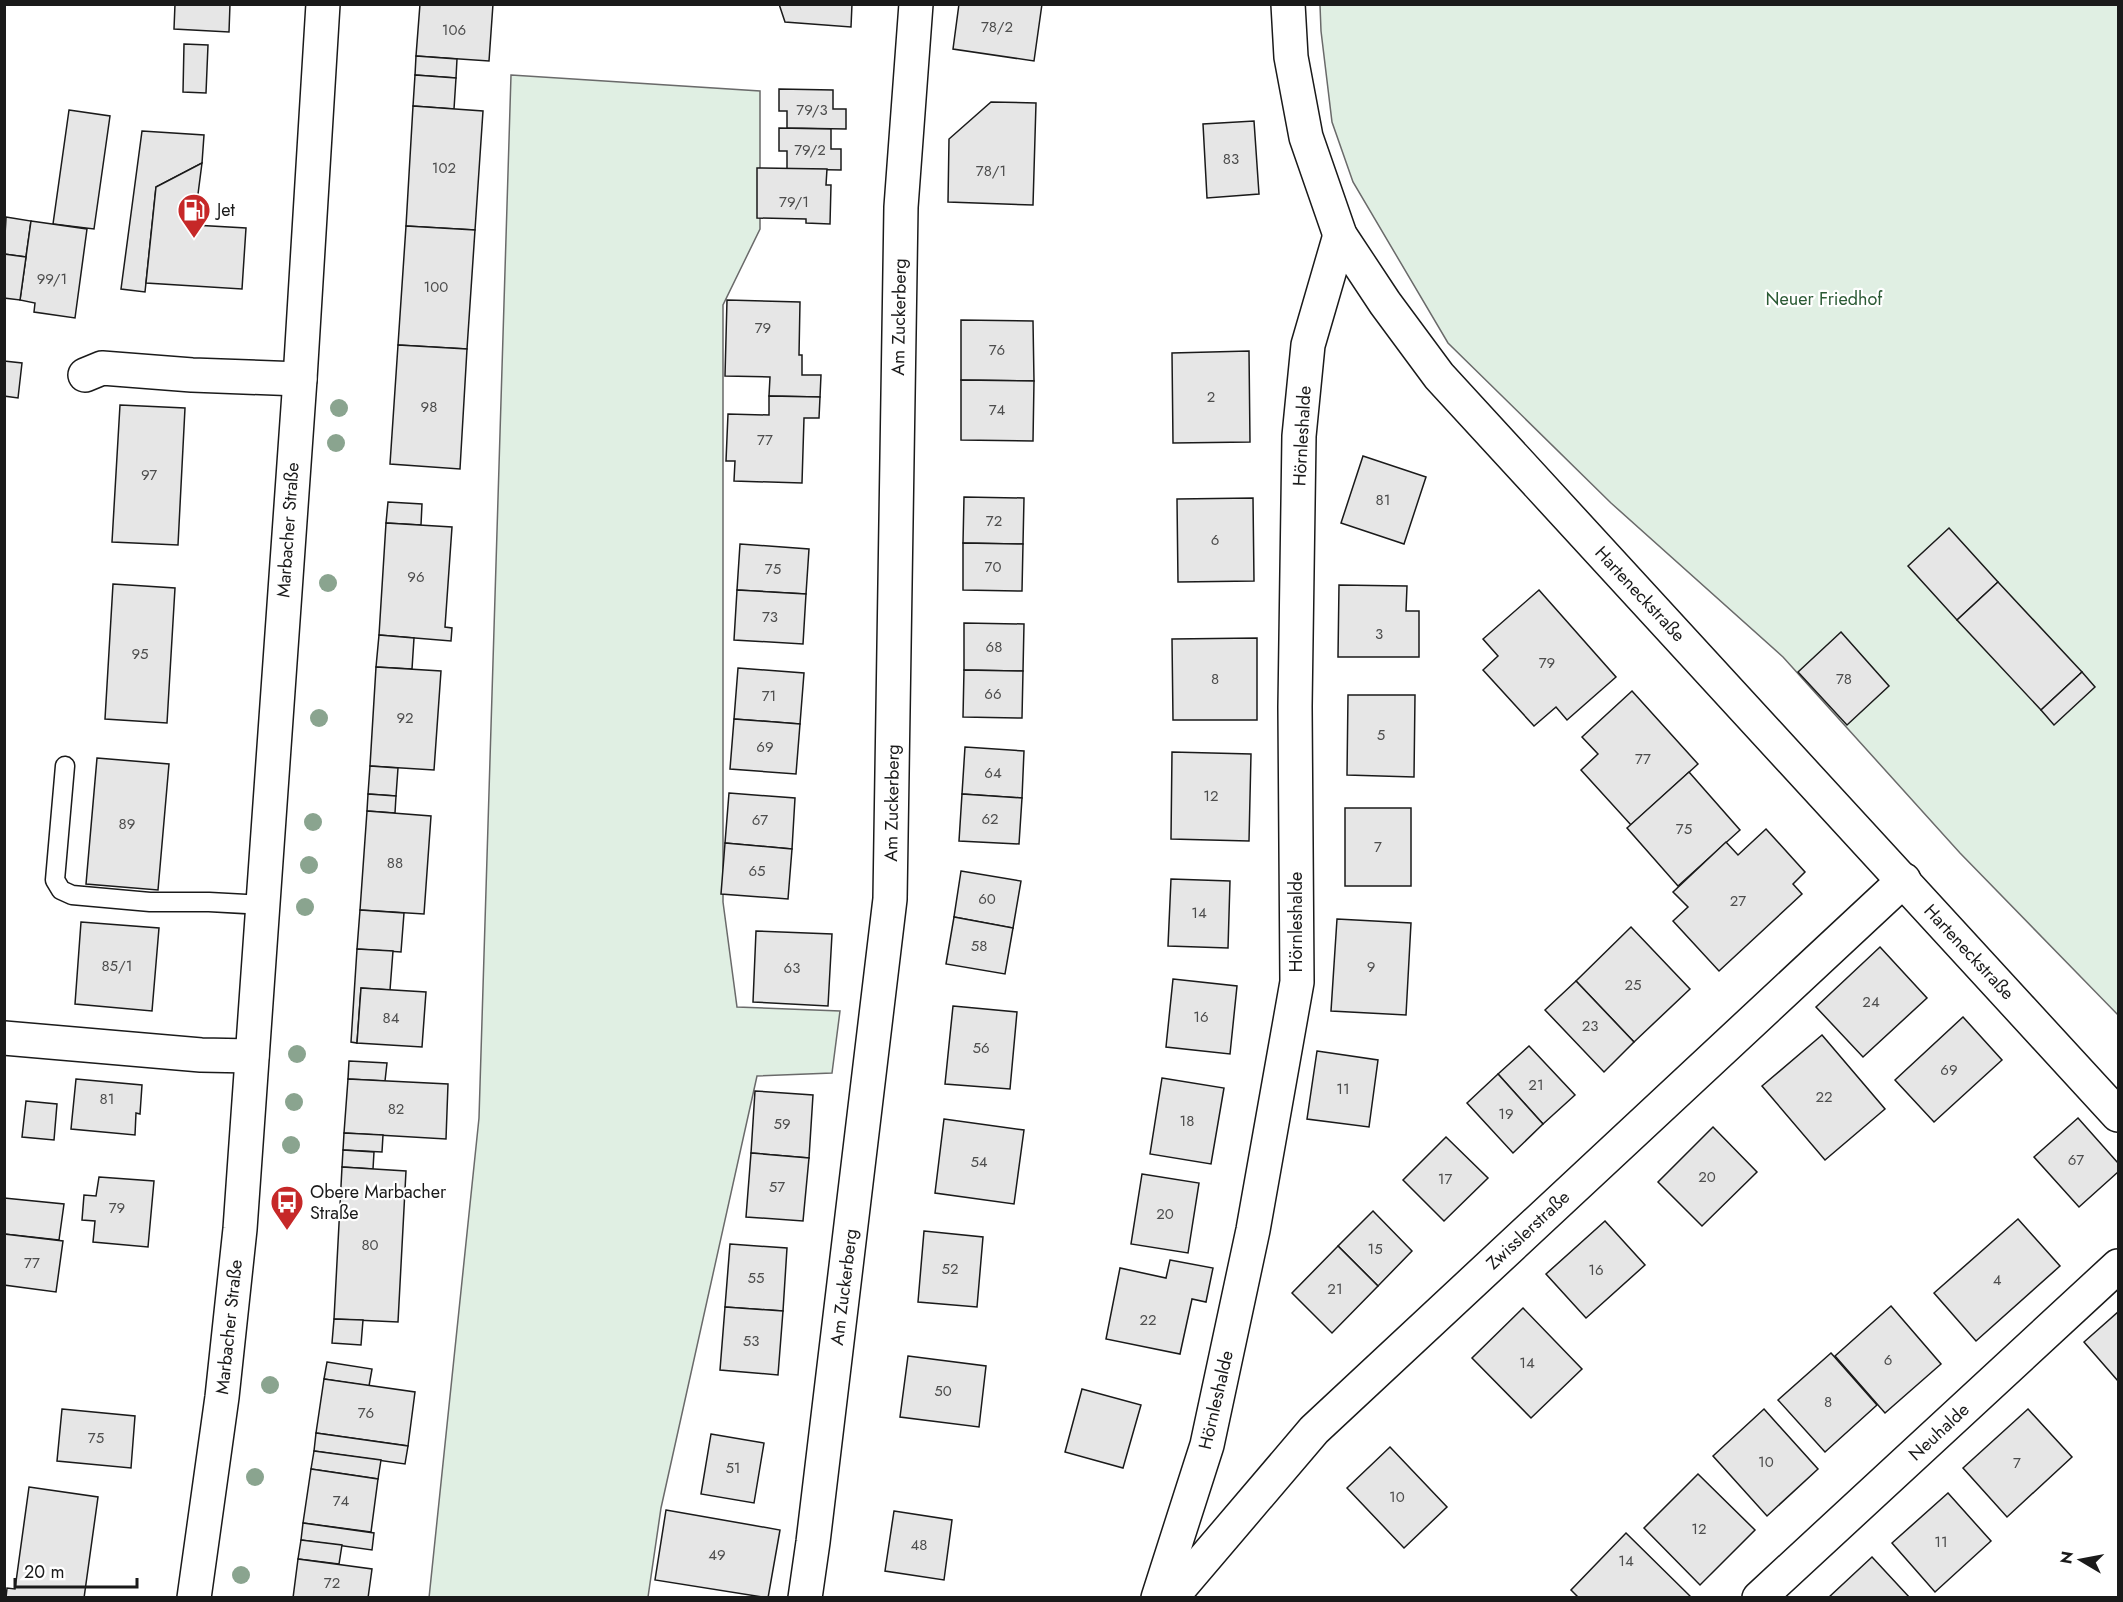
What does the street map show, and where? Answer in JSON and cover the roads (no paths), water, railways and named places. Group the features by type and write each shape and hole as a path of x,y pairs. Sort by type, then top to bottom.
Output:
{"street":[{"name":"Marbacher Straße","path":"194,1598 228,1345 240,1229 300,379 323,4"},
{"name":"Am Zuckerberg","path":"805,1598 890,899 901,207 916,4"},
{"name":"Harteneckstraße","path":"1288,4 1291,57 1306,137 1340,236 1385,303 1439,376 2118,1115"},
{"name":"Hörnleshalde","path":"1158,1598 1207,1446 1253,1230 1297,982 1295,707 1299,435 1308,345 1340,236"},
{"path":"85,375 102,368 192,375 300,379"},
{"name":"Zwisslerstraße","path":"1171,1598 1314,1430 1904,880"},
{"path":"4,1038 201,1055 252,1056"},
{"name":"Neuhalde","path":"1759,1598 2118,1266"}],"lane":[{"path":"65,766 55,880 61,890 72,895 150,902 263,905"}],"place":[{"name":"Jet","path":"194,239"},
{"name":"Obere Marbacher Straße","path":"287,1231"}],"park label":[{"name":"Neuer Friedhof","path":"1824,299"}]}
